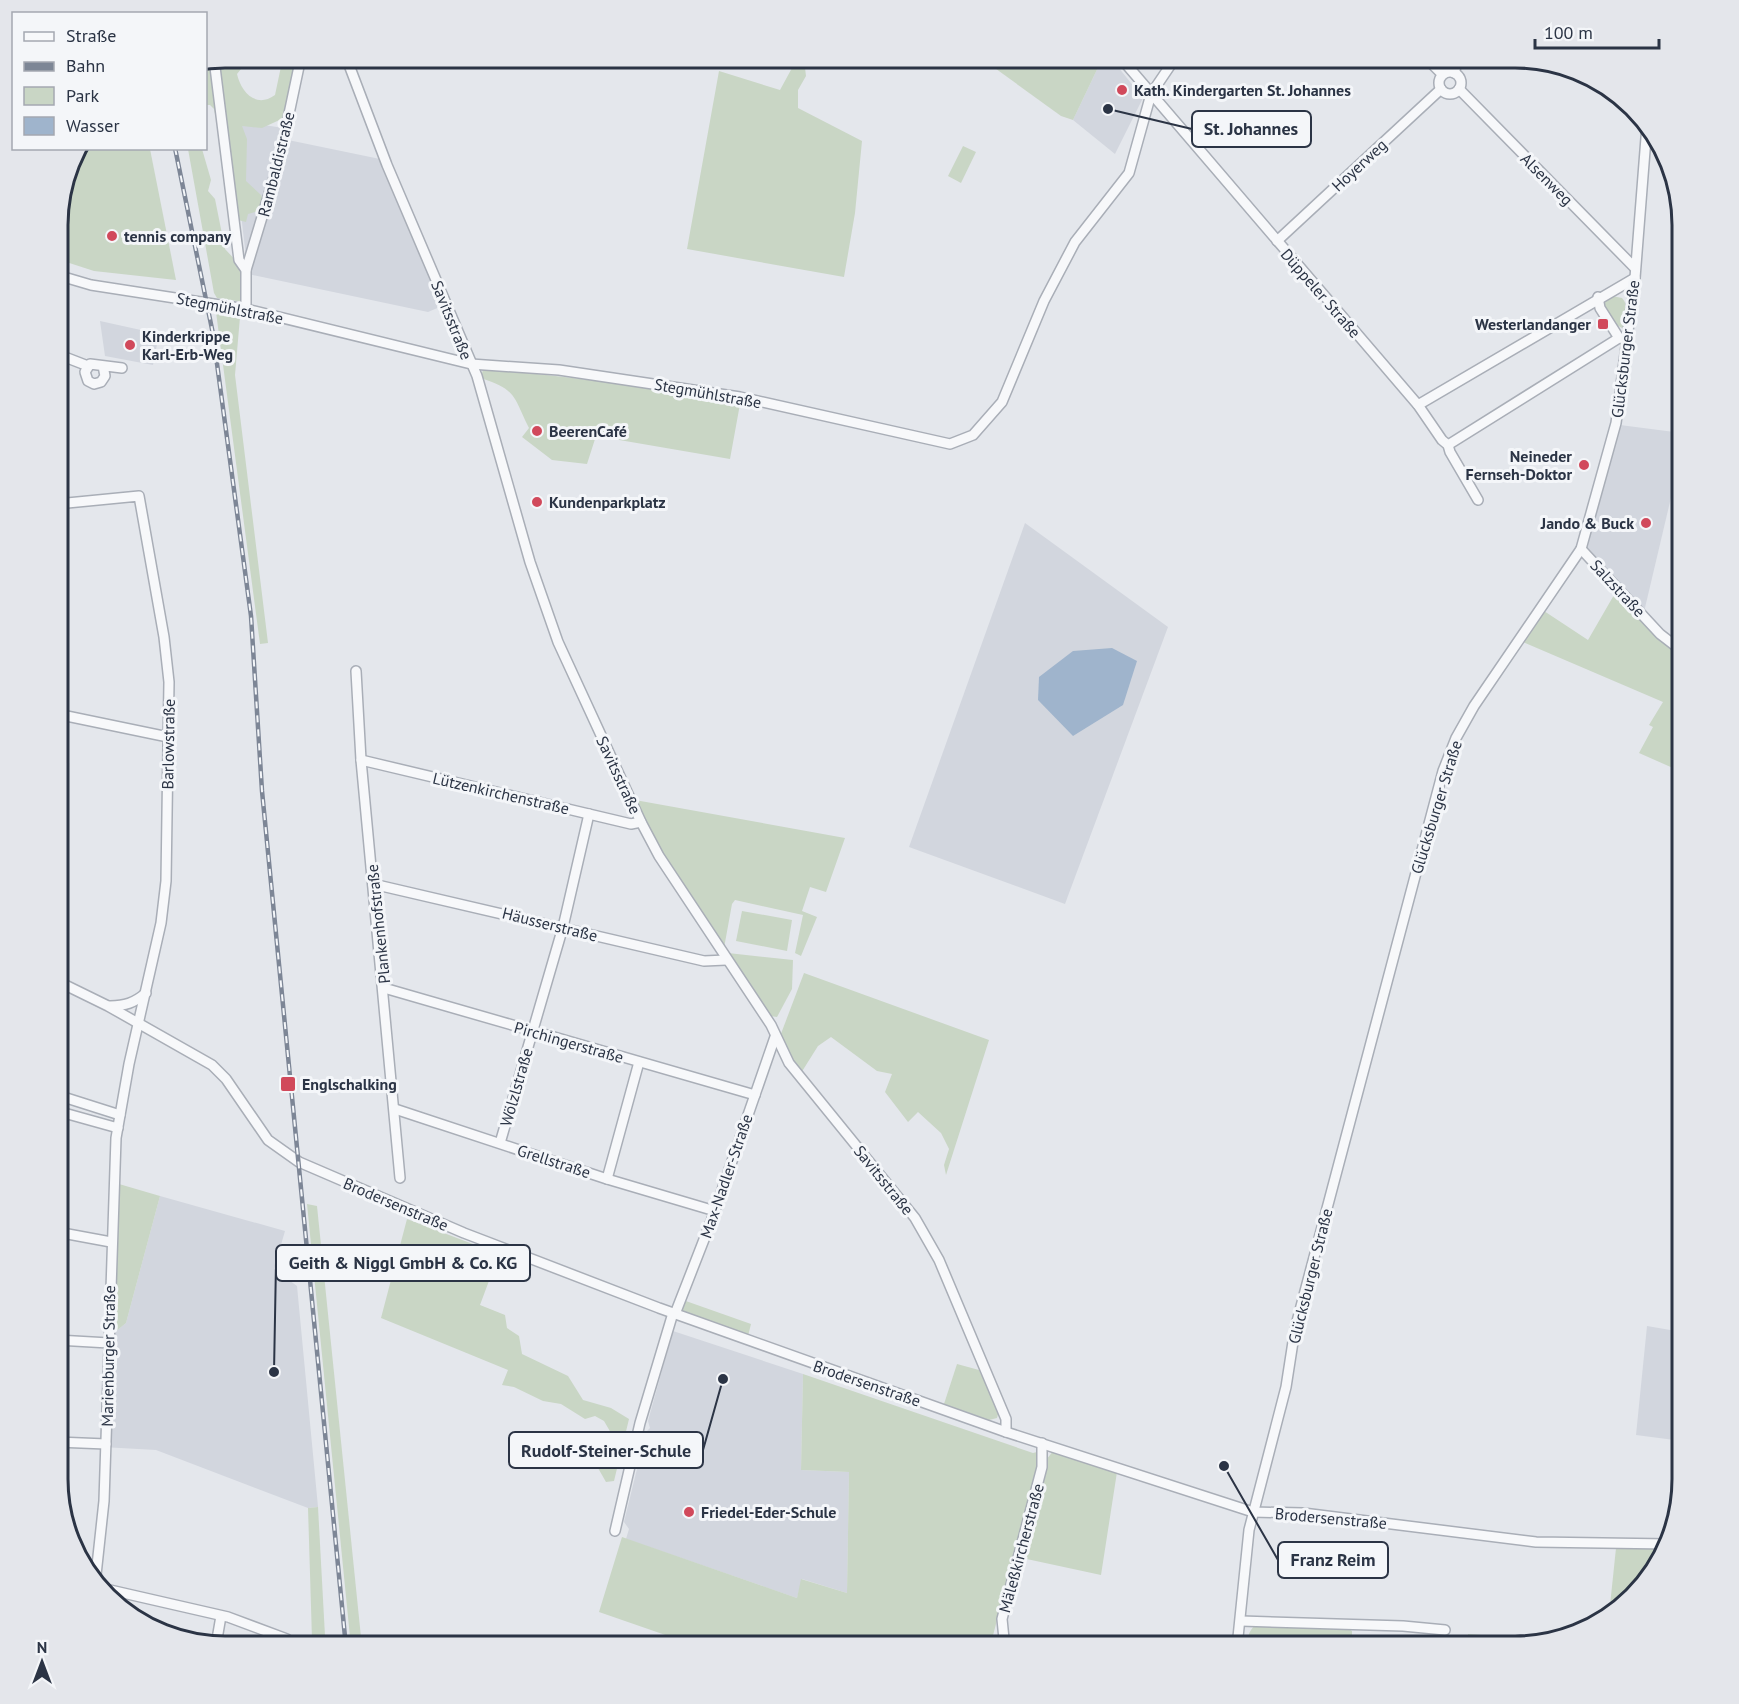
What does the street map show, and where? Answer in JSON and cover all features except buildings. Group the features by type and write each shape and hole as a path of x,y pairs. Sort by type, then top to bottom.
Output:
{"street":[{"path":"215,68 239,260 246,270 246,309"},
{"name":"Rambaldistraße","path":"246,270 279,161 299,68"},
{"name":"Savitsstraße","path":"350,68 387,165 477,376 520,528 558,642 641,822 659,856 771,1025 789,1063 915,1218 944,1271 1006,1419 1006,1432"},
{"name":"Düppeler Straße","path":"1129,68 1418,405 1442,440 1449,445 1450,452 1478,500"},
{"name":"Stegmühlstraße","path":"68,278 91,285 246,309 471,364 559,370 740,397 950,444 962,441 984,425 1002,402 1044,301 1075,242 1129,173 1151,94 1169,68"},
{"path":"1435,68 1442,75"},
{"path":"1442,75 1454,73 1456,68"},
{"name":"Alsenweg","path":"1454,73 1460,80 1459,89 1635,273"},
{"path":"1442,75 1438,83 1441,89 1450,94 1459,89"},
{"name":"Hoyerweg","path":"1277,241 1441,89"},
{"name":"Glücksburger Straße","path":"1239,1636 1253,1512 1286,1387 1295,1329 1443,771 1456,738 1474,706 1581,549 1616,423 1623,338 1635,273 1646,139"},
{"path":"1418,405 1635,273"},
{"path":"1449,445 1623,338 1600,308 1598,297"},
{"path":"68,358 88,366 96,363 122,368"},
{"path":"88,366 86,378 94,384 101,382 105,376 103,366"},
{"name":"Barlowstraße","path":"68,503 139,496 164,637 169,682 164,901 117,1128"},
{"name":"Salzstraße","path":"1581,549 1660,634 1672,643"},
{"name":"Plankenhofstraße","path":"356,670 400,1178"},
{"path":"68,716 168,737"},
{"name":"Lützenkirchenstraße","path":"362,760 631,824 641,822"},
{"name":"Wölzlstraße","path":"500,1143 563,927 589,814"},
{"name":"Häusserstraße","path":"373,884 704,961 726,960"},
{"name":"Brodersenstraße","path":"68,986 108,1006 212,1065 226,1079 268,1140 298,1162 464,1233 674,1314 1006,1432 1253,1512 1303,1513 1536,1542 1658,1544"},
{"name":"Pirchingerstraße","path":"384,988 755,1095"},
{"path":"108,1006 123,1006 136,1001 146,993"},
{"name":"Max-Nadler-Straße","path":"615,1531 640,1423 674,1314 715,1211 775,1037"},
{"path":"607,1179 639,1062"},
{"path":"68,1098 120,1115"},
{"name":"Grellstraße","path":"395,1109 607,1179 715,1211"},
{"path":"68,1114 117,1128"},
{"name":"Marienburger Straße","path":"97,1571 106,1444 111,1242 117,1128"},
{"path":"68,1234 111,1242"},
{"path":"68,1341 109,1343"},
{"path":"68,1442 106,1444"},
{"name":"Mäleßkircherstraße","path":"1004,1636 1002,1619 1042,1467 1042,1443"},
{"path":"113,1590 221,1616 278,1636"},
{"path":"218,1636 221,1616"},
{"path":"1241,1621 1403,1626 1445,1630"}],"shaded area":[{"path":"1098,68 1119,68 1143,98 1115,154 1073,120"},
{"path":"230,120 290,129 288,140 380,159 442,306 428,312 248,274"},
{"name":"Kinderkrippe Karl-Erb-Weg","path":"100,321 159,334 153,365 105,356"},
{"path":"1620,425 1672,432 1672,493 1644,612 1587,547"},
{"path":"1025,523 1168,627 1065,904 909,847"},
{"path":"160,1196 285,1231 274,1269 297,1286 318,1507 308,1508 156,1450 102,1447 106,1339 126,1323"},
{"path":"1647,1326 1672,1330 1672,1440 1636,1435"},
{"path":"673,1331 803,1374 801,1470 849,1472 847,1593 802,1579 797,1598 626,1539 629,1529 624,1522 646,1432 650,1428 648,1421"}],"green space":[{"path":"241,68 237,74 242,87 250,97 262,100 275,95 281,68 297,68 286,117 262,128 242,126 247,139 246,181 261,195 265,204 262,210 248,214 246,222 238,220 214,109 207,105 207,69"},
{"path":"792,68 805,68 806,76 798,90 798,108 862,141 855,213 844,277 687,249 719,71 780,90"},
{"path":"995,68 1098,68 1073,120 1061,116"},
{"path":"963,146 976,152 961,183 948,176"},
{"name":"tennis company","path":"87,150 150,150 176,280 94,271 68,263 68,214 79,164"},
{"path":"188,150 202,150 211,180 208,191 215,199 225,249 239,264 243,302 217,298 214,293"},
{"path":"1612,296 1622,298 1626,305 1626,317 1622,328 1607,313 1605,301"},
{"path":"216,312 240,317 235,375 268,643 260,644"},
{"path":"483,369 612,383 740,404 730,459 596,436 587,464 552,460 522,437 529,428 516,401 501,386 481,378"},
{"path":"1614,595 1672,648 1672,768 1639,753 1653,727 1649,725 1663,702 1523,642 1544,611 1588,640"},
{"path":"635,800 845,838 826,892 810,887 802,911 817,917 801,956 795,953 803,915 735,900 732,904 724,948 662,853"},
{"path":"742,911 792,920 787,951 736,941"},
{"path":"728,953 793,960 792,989 777,1017 770,1016"},
{"path":"804,973 989,1040 946,1175 944,1165 949,1149 941,1133 918,1112 908,1122 885,1092 892,1074 877,1071 831,1037 818,1046 801,1073 779,1039"},
{"path":"119,1184 160,1196 126,1323 115,1332"},
{"path":"307,1204 317,1206 361,1636 350,1636"},
{"path":"407,1219 499,1254 480,1305 505,1315 507,1328 519,1336 522,1354 568,1376 583,1400 611,1408 629,1419 614,1481 606,1482 598,1468 611,1433 604,1421 595,1416 585,1419 561,1404 543,1401 514,1387 502,1385 508,1370 381,1318"},
{"path":"683,1300 751,1324 748,1336 679,1311"},
{"path":"957,1364 979,1370 999,1411 997,1418 989,1420 944,1404"},
{"path":"803,1374 1033,1453 1037,1452 1039,1459 993,1636 668,1636 599,1612 622,1537 797,1598 801,1579 847,1593 849,1472 801,1470"},
{"path":"1054,1450 1117,1472 1101,1575 1022,1558 1044,1478 1046,1460"},
{"path":"318,1507 325,1636 312,1636 308,1508"},
{"path":"1616,1548 1656,1548 1633,1583 1610,1604"},
{"path":"1259,1623 1349,1629 1352,1631 1352,1636 1248,1636"},
{"path":"1468,1634 1496,1636 1468,1636"}],"water":[{"path":"1112,648 1137,661 1123,705 1073,736 1038,700 1039,677 1073,651"}],"railway":[{"path":"175,150 213,334 251,616 262,791 345,1636"}],"place":[{"name":"Kath. Kindergarten St. Johannes","path":"1122,90"},
{"name":"St. Johannes","path":"1108,109"},
{"name":"tennis company","path":"112,236"},
{"name":"Westerlandanger","path":"1603,324"},
{"name":"Kinderkrippe Karl-Erb-Weg","path":"130,345"},
{"name":"BeerenCafé","path":"537,431"},
{"name":"Neineder Fernseh-Doktor","path":"1584,465"},
{"name":"Kundenparkplatz","path":"537,502"},
{"name":"Jando & Buck","path":"1646,523"},
{"name":"Englschalking","path":"288,1084"},
{"name":"Geith & Niggl GmbH & Co. KG","path":"274,1372"},
{"name":"Rudolf-Steiner-Schule","path":"723,1379"},
{"name":"Franz Reim","path":"1224,1466"},
{"name":"Friedel-Eder-Schule","path":"689,1512"}]}
